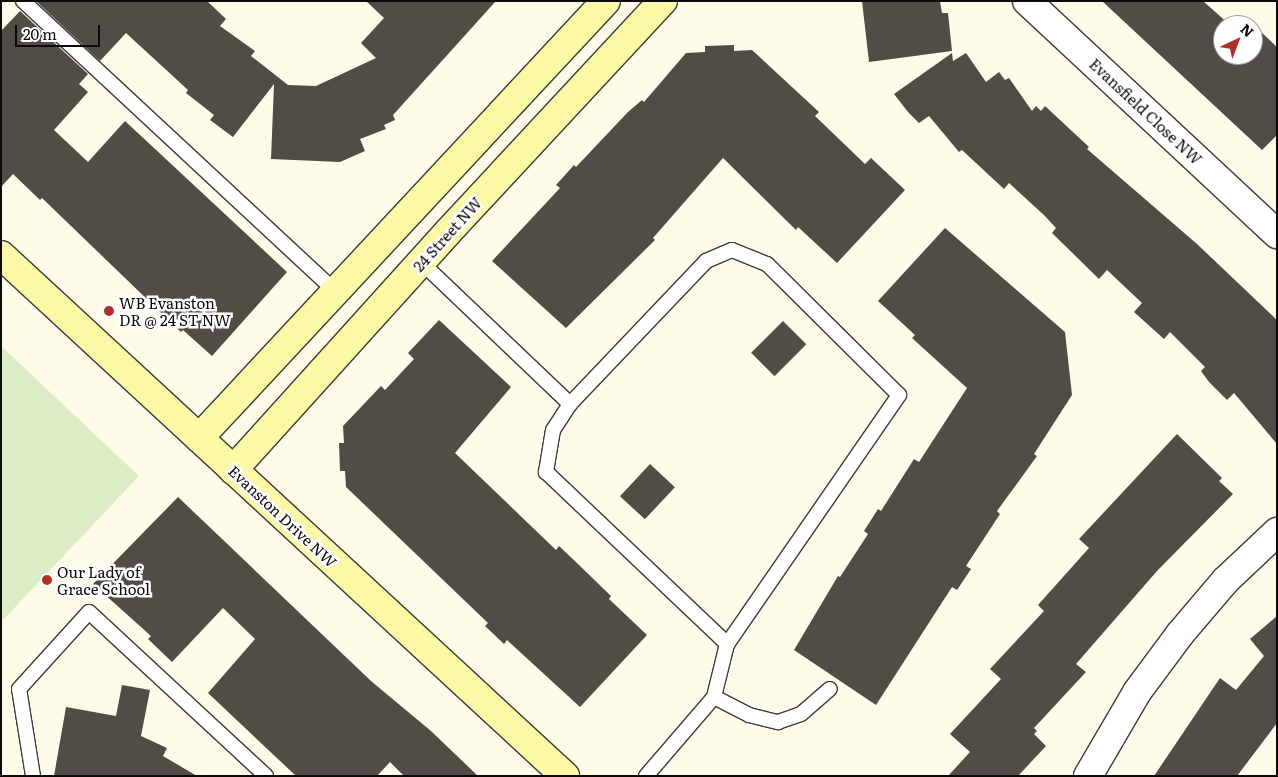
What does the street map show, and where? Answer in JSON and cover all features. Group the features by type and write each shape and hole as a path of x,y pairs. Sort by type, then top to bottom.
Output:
{"street":[{"path":"198,438 334,290 606,1"},
{"name":"24 Street NW","path":"233,470 421,262 664,1"},
{"name":"Evansfield Close NW","path":"1027,1 1273,222"},
{"name":"Evanston Drive NW","path":"1,255 565,776"},
{"path":"1088,776 1137,692 1180,634 1226,580 1277,532"}],"lane":[{"path":"23,1 334,290"},
{"path":"646,776 714,697 727,644 899,395 767,264 732,250 706,261 570,404 553,430 546,472 727,644"},
{"path":"421,262 570,404"},
{"path":"33,776 18,689 89,612 266,776"},
{"path":"714,697 749,715 778,722 801,714 830,689"}],"green space":[{"path":"1,346 139,476 1,622"}],"building":[{"path":"36,1 207,1 226,19 220,26 255,51 251,56 288,85 316,86 376,58 361,43 384,18 366,1 496,1 393,115 395,120 384,125 386,129 360,139 365,151 340,162 271,159 274,84 233,137 210,120 214,115 186,93 188,90 126,33 100,61"},
{"path":"862,1 940,1 942,13 948,13 952,51 869,62"},
{"path":"1102,1 1203,1 1219,15 1213,15 1213,65 1263,65 1263,34 1277,47 1277,135 1262,150"},
{"path":"20,11 88,74 79,84 88,92 54,130 88,162 125,121 287,272 212,356 183,330 181,332 42,198 40,200 13,174 1,187 1,31"},
{"path":"734,45 734,51 752,50 819,112 815,116 865,164 871,158 905,190 837,263 798,227 796,230 723,158 653,238 655,240 566,328 492,261 560,188 556,185 574,165 576,167 628,112 642,100 644,102 686,53 705,52 705,46"},
{"path":"952,53 953,61 966,53 986,82 999,72 1005,80 1009,78 1032,111 1036,106 1041,111 1045,106 1089,147 1087,149 1197,244 1277,320 1277,444 1234,393 1227,400 1209,382 1201,371 1205,367 1170,332 1164,339 1134,312 1142,303 1107,270 1099,279 1052,233 1056,228 1045,216 1009,183 1004,189 962,150 959,152 929,116 919,123 908,112 894,94"},
{"path":"945,228 1065,332 1072,395 1034,454 1037,456 997,511 1000,514 966,566 971,569 957,590 952,587 876,705 794,650 838,576 840,577 868,534 864,531 878,509 881,511 914,459 919,462 967,388 912,338 915,335 878,301"},
{"path":"439,320 511,387 455,453 556,550 559,546 578,564 611,596 609,599 647,635 580,707 507,640 504,644 485,626 488,623 346,487 345,471 340,471 339,443 344,443 343,426 381,386 385,390 414,359 408,353"},
{"path":"783,321 806,344 775,376 751,353"},
{"path":"1177,434 1222,478 1219,481 1233,494 1157,571 1076,664 1086,672 1034,728 1037,731 1034,734 1046,746 1018,776 948,776 970,752 950,734 1001,679 990,669 1044,611 1038,605 1089,548 1079,539"},
{"path":"650,464 675,487 645,519 620,496"},
{"path":"178,497 371,681 431,731 478,776 404,776 390,762 377,776 296,776 208,693 255,639 223,608 172,662 148,639 151,636 93,584"},
{"path":"1277,616 1277,723 1237,776 1154,776 1220,678 1236,690 1264,656 1250,639"},
{"path":"122,685 150,690 141,736 167,748 163,756 197,776 54,776 66,707 116,716"}],"place":[{"name":"WB Evanston DR @ 24 ST NW","path":"109,311"},
{"name":"Our Lady of Grace School","path":"47,580"}]}
